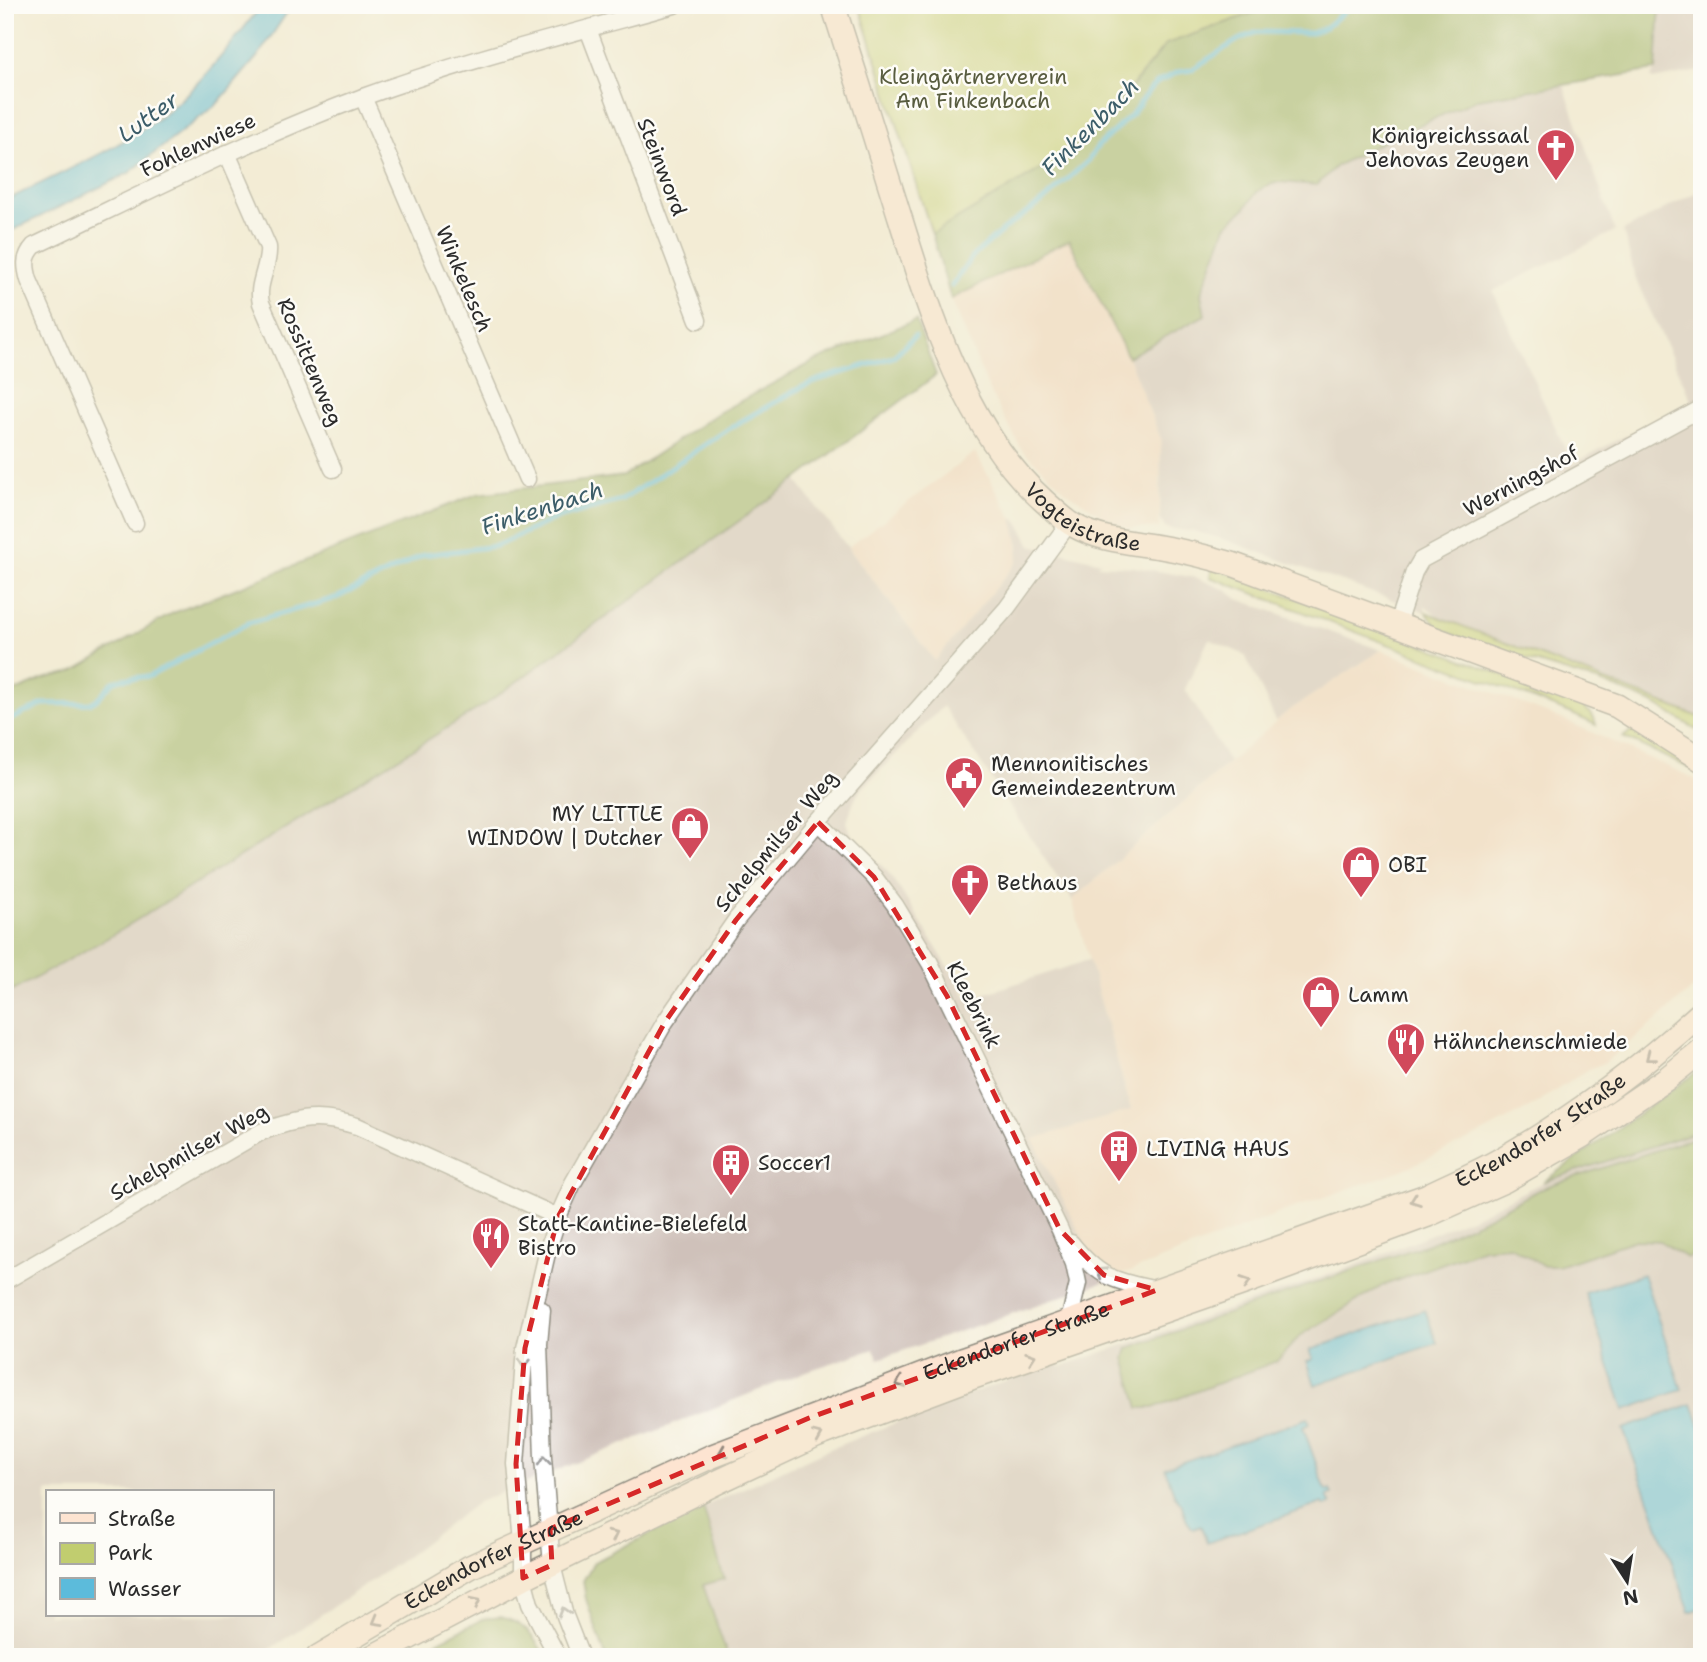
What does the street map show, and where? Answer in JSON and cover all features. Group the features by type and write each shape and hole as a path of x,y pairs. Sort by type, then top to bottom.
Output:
{"main road":[{"name":"Vogteistraße","path":"833,5 919,275 953,368 983,423 1017,473 1069,523 1119,542 1194,553 1232,564 1617,706 1702,760"},
{"name":"Vogteistraße","path":"1632,714 1660,721 1702,742"},
{"name":"Eckendorfer Straße","path":"318,1657 470,1567 710,1457 1069,1321 1426,1196 1496,1162 1571,1117 1655,1055 1702,1012"},
{"name":"Eckendorfer Straße","path":"372,1657 523,1578 816,1436 971,1378 1244,1283 1428,1215 1491,1187 1582,1136 1666,1079 1702,1050"}],"street":[{"name":"Fohlenwiese","path":"135,523 29,280 25,262 34,246 227,153 363,97 468,63 674,5"},
{"name":"Steinword","path":"587,29 698,320"},
{"name":"Winkelesch","path":"363,97 527,478"},
{"name":"Rossittenweg","path":"227,153 268,247 269,256 260,292 261,303 333,469"},
{"name":"Werningshof","path":"1396,624 1414,572 1421,560 1702,408"},
{"name":"Schelpmilser Weg","path":"558,1657 530,1604 523,1578 523,1542 516,1464 525,1348 548,1249 573,1183 665,1023 736,920 818,822 1007,608 1069,523"},
{"name":"Kleebrink","path":"818,822 874,877 895,905 930,963 1074,1264 1078,1283 1069,1321"},
{"name":"Schelpmilser Weg","path":"5,1281 261,1132 287,1122 312,1118 334,1119 357,1126 558,1217"},
{"name":"Kleebrink","path":"1060,1230 1088,1264 1104,1275 1157,1290"},
{"name":"Schelpmilser Weg","path":"548,1249 539,1344 543,1458 552,1565 565,1616 581,1657"}],"highlighted area":[{"path":"818,822 874,877 947,996 1060,1230 1104,1275 1157,1290 809,1418 550,1529 552,1565 523,1578 516,1464 525,1348 558,1217 665,1022 736,920"}],"shaded area":[{"path":"1660,5 1702,5 1702,73 1700,71 1653,80 1651,78 1656,69"},
{"path":"1564,86 1615,231 1493,291 1572,464 1692,401 1636,280 1623,231 1702,189 1702,718 1437,615 1424,605 1426,612 1220,538 1165,528 1160,518 1161,439 1128,357 1205,315 1201,295 1226,226 1257,192 1279,182 1317,185 1336,166 1388,139 1478,99"},
{"path":"1069,240 1128,357 1161,439 1159,528 1128,528 1113,523 1066,491 1022,450 990,392 951,299"},
{"path":"975,452 1012,518 1019,555 1017,562 935,661 848,547"},
{"path":"796,480 935,661 1017,562 1019,546 1012,518 1019,523 1031,545 1101,562 1097,565 1134,567 1197,578 1226,590 1238,599 1381,650 1276,721 1245,655 1209,639 1185,689 1229,762 1072,900 943,706 857,794 847,822 851,834 886,870 901,891 968,999 1089,960 1131,1110 1033,1139 1104,1282 879,1359 874,1349 807,1371 478,1502 398,1563 258,1657 5,1657 5,995 111,936 484,705"},
{"path":"1381,650 1562,719 1702,782 1702,980 1604,1063 1589,1069 1529,1108 1476,1136 1402,1170 1282,1212 1104,1282 1032,1139 1131,1109 1072,900 1288,711"},
{"path":"1702,1130 1702,1657 728,1657 702,1584 724,1579 703,1507 822,1452 961,1397 1057,1362 1060,1367 1348,1268 1473,1217 1543,1182"}],"green space":[{"name":"Kleingärtnerverein Am Finkenbach","path":"859,5 1276,5 1166,44 1125,95 1066,154 932,234"},
{"path":"1276,5 1660,5 1656,70 1478,99 1388,139 1336,166 1317,185 1279,182 1266,186 1257,192 1226,226 1201,294 1205,315 1128,357 1069,240 951,299 932,234 1066,154 1125,95 1166,44"},
{"path":"916,320 936,375 796,480 484,705 111,936 5,995 5,696 43,679 72,672 173,613 477,494 624,476 718,413 813,362"},
{"path":"1212,567 1582,704 1594,718 1596,725 1210,577"},
{"path":"1426,612 1702,718 1702,733 1653,703 1600,682 1448,633 1437,627"},
{"path":"1637,731 1702,768 1702,774 1623,737"},
{"path":"1702,1068 1702,1130 1543,1182"},
{"path":"1702,1135 1702,1252 1686,1258 1660,1241 1635,1240 1558,1266 1544,1266 1510,1246 1484,1248 1382,1286 1300,1336 1277,1361 1153,1408 1139,1408 1125,1358 1128,1348 1428,1244 1480,1221 1542,1188"},
{"path":"703,1507 724,1579 703,1585 728,1657 606,1657 586,1599 583,1581 594,1562"},
{"path":"501,1617 528,1631 546,1657 406,1657 483,1619"}],"water":[{"path":"262,5 292,5 258,56 217,104 129,173 5,234 5,201 99,155 168,111 224,53"},
{"path":"1643,1274 1682,1390 1624,1410 1585,1293"},
{"path":"1425,1310 1437,1343 1315,1385 1307,1361 1313,1359 1310,1350"},
{"path":"1692,1404 1702,1431 1702,1608 1690,1612 1623,1429"},
{"path":"1308,1418 1310,1424 1303,1427 1326,1491 1330,1490 1332,1494 1327,1496 1331,1504 1325,1506 1323,1503 1207,1543 1201,1526 1193,1529 1187,1521 1165,1468"}],"waterway":[{"name":"Finkenbach","path":"952,286 972,257 1004,229 1042,202 1089,160 1097,147 1132,114 1158,82 1178,72 1191,70 1238,40 1257,32 1311,33 1326,27 1352,5"},
{"name":"Finkenbach","path":"5,722 43,704 91,703 113,682 150,676 248,623 336,598 423,555 496,546 554,519 622,500 733,426 800,388 893,357 915,336"}],"place":[{"name":"Königreichssaal Jehovas Zeugen","path":"1556,182"},
{"name":"Mennonitisches Gemeindezentrum","path":"964,810"},
{"name":"MY LITTLE WINDOW | Dutcher","path":"690,860"},
{"name":"OBI","path":"1361,899"},
{"name":"Bethaus","path":"970,917"},
{"name":"Lamm","path":"1321,1029"},
{"name":"Hähnchenschmiede","path":"1406,1076"},
{"name":"LIVING HAUS","path":"1119,1183"},
{"name":"Soccer1","path":"731,1197"},
{"name":"Statt-Kantine-Bielefeld Bistro","path":"491,1270"}],"water label":[{"name":"Lutter","path":"148,117"}]}
